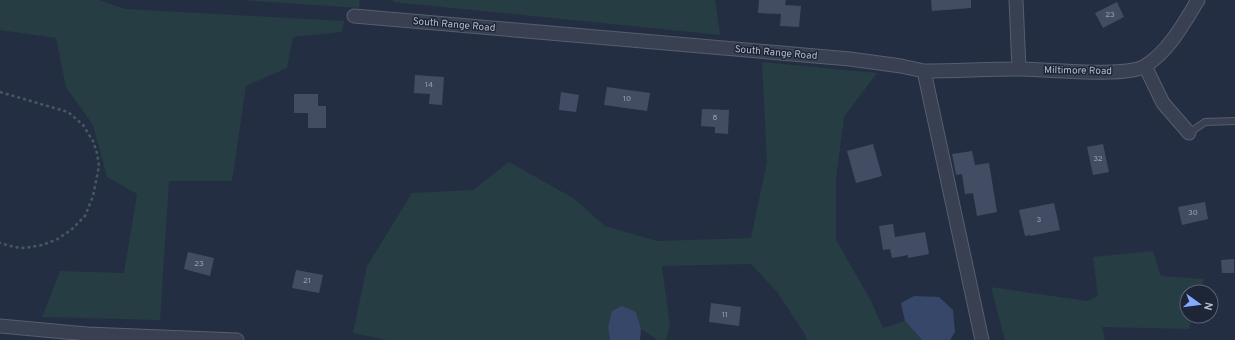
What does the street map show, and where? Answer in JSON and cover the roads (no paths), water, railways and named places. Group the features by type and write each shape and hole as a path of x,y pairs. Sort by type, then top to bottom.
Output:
{"street":[{"path":"1016,0 1019,69"},
{"name":"Miltimore Road","path":"924,71 1019,69 1108,72 1131,71 1145,66 1168,45 1198,0"},
{"name":"South Range Road","path":"354,16 850,59 901,66 924,71"},
{"path":"1145,66 1163,103 1189,133"},
{"path":"924,71 982,340"},
{"path":"0,326 87,334 237,340"}],"lane":[{"path":"1189,133 1205,122 1235,121"}],"water":[{"path":"914,296 939,297 953,310 955,332 950,340 922,340 905,321 901,303"},
{"path":"622,306 636,312 641,329 640,340 610,340 608,328 612,311"}]}
